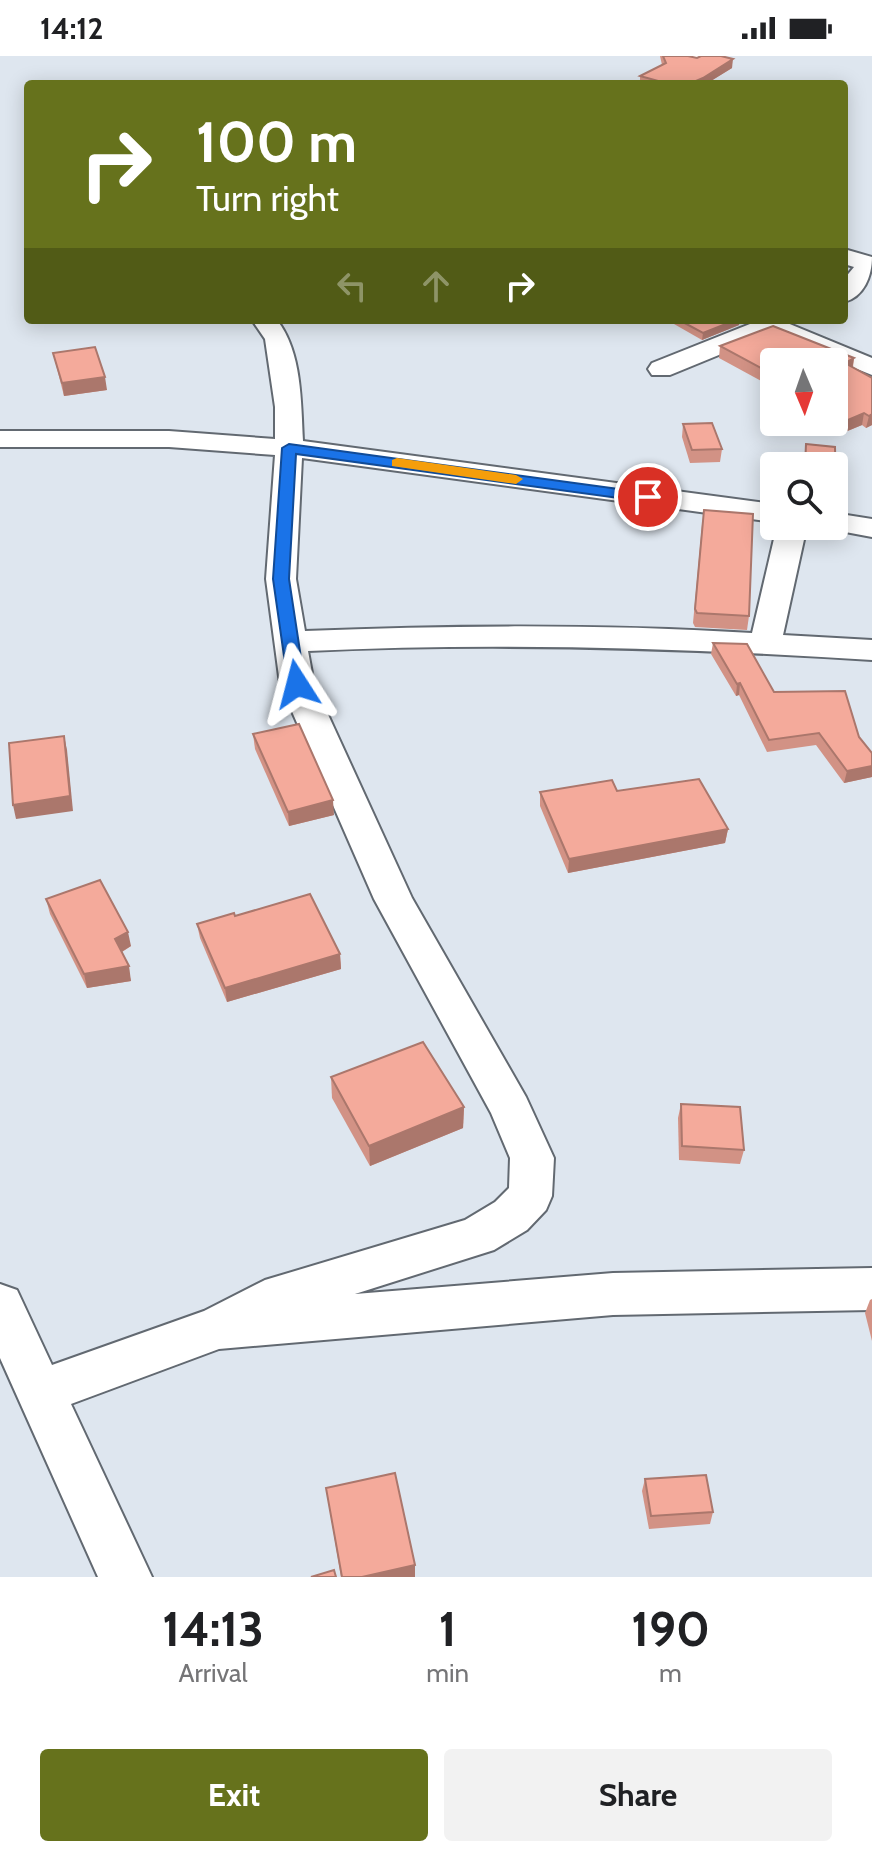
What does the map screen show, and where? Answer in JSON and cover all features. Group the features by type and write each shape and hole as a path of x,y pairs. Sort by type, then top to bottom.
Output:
{"street":[{"path":"848,290 869,264 859,260"},
{"path":"41,1392 219,1327 265,1301 478,1236 511,1216 530,1196 532,1158 511,1109 386,885 297,684 281,579 289,448 288,407 278,338 267,324"},
{"path":"661,369 770,325 788,324 872,367"},
{"path":"0,439 169,439 289,448 760,511"},
{"path":"848,524 872,528"},
{"path":"765,644 789,540"},
{"path":"290,642 444,635 676,638 872,650"},
{"path":"219,1327 613,1294 872,1289"},
{"path":"0,1305 125,1577"}],"building":[{"path":"663,56 721,56 733,59 698,80 654,80 640,76 666,63"},
{"path":"686,324 726,324 703,333"},
{"path":"773,326 829,348 760,348 760,367 720,346"},
{"path":"95,347 105,377 62,383 53,353"},
{"path":"848,365 872,378 872,414 864,413 848,420"},
{"path":"712,423 722,449 692,450 683,424"},
{"path":"806,444 835,447 835,452 806,452"},
{"path":"704,510 753,514 749,616 697,613 695,609"},
{"path":"713,643 747,644 774,692 845,691 859,737 872,753 872,766 847,771 819,733 769,740 740,683 737,684"},
{"path":"299,724 333,800 288,812 253,734"},
{"path":"64,736 70,796 13,805 9,743"},
{"path":"699,779 728,829 569,859 540,792 612,780 617,791"},
{"path":"100,880 128,932 115,939 129,966 84,974 46,899"},
{"path":"310,894 340,954 225,988 197,924"},
{"path":"423,1042 464,1107 369,1146 331,1077"},
{"path":"681,1104 740,1107 744,1150 682,1146"},
{"path":"395,1473 415,1565 362,1577 342,1577 326,1488"},
{"path":"706,1475 713,1512 651,1516 645,1479"},
{"path":"334,1570 336,1577 311,1577"}],"slow traffic":[{"path":"397,463 516,479"}],"route":[{"path":"297,684 281,579 289,448 648,497"}]}
